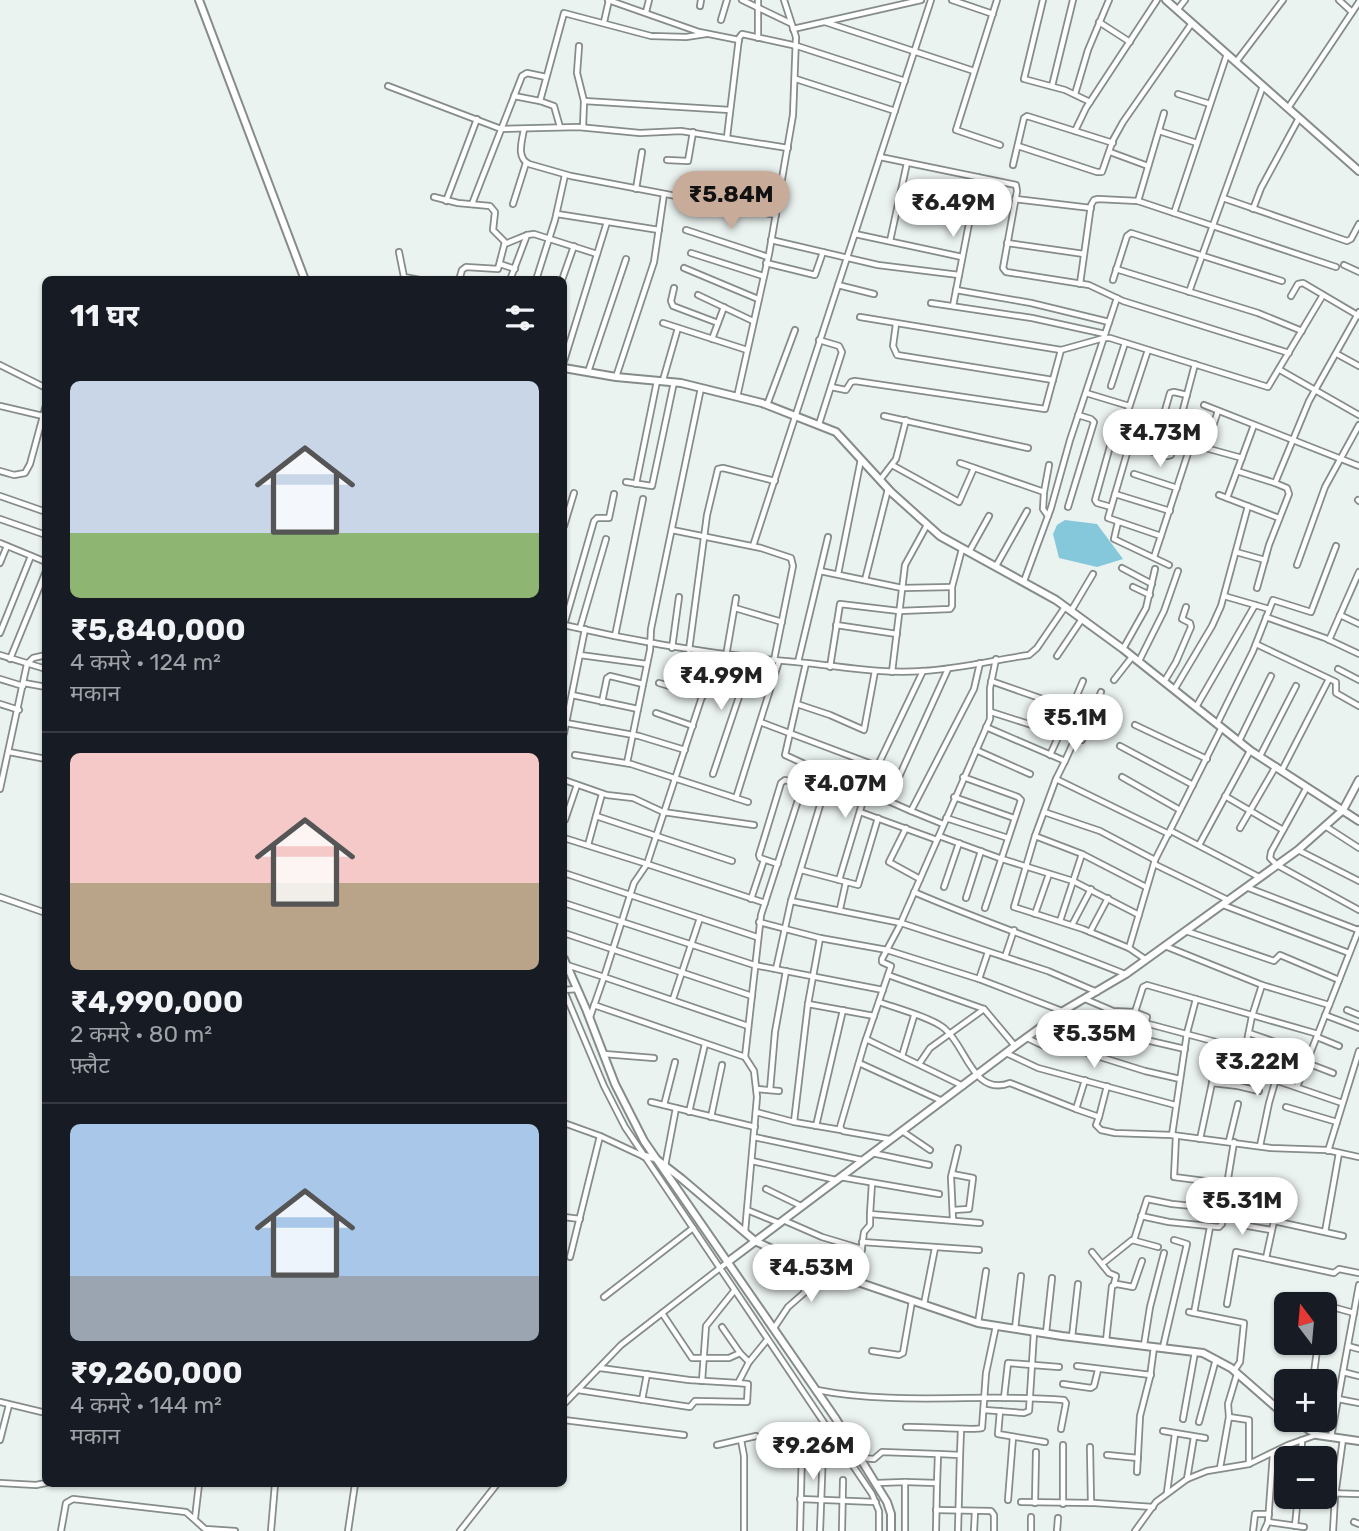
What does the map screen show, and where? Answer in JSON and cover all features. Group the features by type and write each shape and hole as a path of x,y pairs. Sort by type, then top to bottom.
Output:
{"street":[{"path":"199,0 302,276"},
{"path":"604,22 609,0 622,2 706,34 738,40"},
{"path":"646,12 649,0"},
{"path":"721,19 727,0"},
{"path":"742,0 758,3 792,26 825,22 921,0"},
{"path":"737,397 789,148 797,46 784,0"},
{"path":"753,546 931,0"},
{"path":"952,0 993,14"},
{"path":"997,0 956,130 1000,145"},
{"path":"1043,0 1024,79 1075,94 1090,102"},
{"path":"1052,86 1073,0"},
{"path":"1075,94 1108,0"},
{"path":"1076,131 1090,102 1157,0"},
{"path":"1166,0 1359,170"},
{"path":"1177,10 1185,0"},
{"path":"1236,62 1283,0"},
{"path":"1339,0 1352,12"},
{"path":"1287,108 1359,2"},
{"path":"758,3 758,38"},
{"path":"540,101 564,13 656,37 698,37 706,34"},
{"path":"825,22 974,71"},
{"path":"1099,22 1130,42"},
{"path":"1018,146 1100,173 1123,122 1192,23"},
{"path":"727,137 738,40 741,34 797,46 905,81"},
{"path":"579,46 577,73 584,101 583,127"},
{"path":"1174,213 1227,54"},
{"path":"472,204 525,73 546,77"},
{"path":"796,79 895,111"},
{"path":"388,86 501,128 583,127 640,133 693,132 789,148"},
{"path":"1189,292 1263,86"},
{"path":"1178,94 1210,104"},
{"path":"514,96 554,106 559,127"},
{"path":"584,101 730,110"},
{"path":"1138,201 1164,114"},
{"path":"1013,165 1027,116 1112,143"},
{"path":"1253,209 1261,188 1299,118"},
{"path":"446,201 477,119"},
{"path":"524,129 521,155 526,163 565,175 776,215"},
{"path":"1159,131 1197,143"},
{"path":"667,159 688,161 693,132"},
{"path":"636,189 642,152"},
{"path":"1110,152 1148,166"},
{"path":"880,157 1013,184 1016,188 1003,268 1006,272 1099,288 1116,298 1290,353"},
{"path":"513,204 526,163"},
{"path":"890,241 907,163"},
{"path":"537,276 557,214 565,175"},
{"path":"953,306 978,177"},
{"path":"617,377 654,262 664,194"},
{"path":"434,197 485,205 493,209 493,230 505,244"},
{"path":"1223,198 1347,241 1358,227"},
{"path":"1015,199 1091,208"},
{"path":"1080,284 1094,200 1138,201 1336,267"},
{"path":"557,214 659,230"},
{"path":"567,350 607,222"},
{"path":"686,230 815,275 823,252"},
{"path":"1112,280 1127,236 1131,233 1282,281"},
{"path":"855,234 962,257"},
{"path":"505,244 527,235 597,254"},
{"path":"512,276 527,235"},
{"path":"771,240 908,270 959,275"},
{"path":"1007,243 1084,254"},
{"path":"461,276 464,268 496,269 505,244"},
{"path":"563,276 574,247"},
{"path":"399,252 404,276"},
{"path":"691,253 763,276"},
{"path":"587,372 626,260"},
{"path":"500,264 515,269"},
{"path":"1344,265 1359,272"},
{"path":"684,268 758,299"},
{"path":"1116,269 1275,318 1302,331"},
{"path":"1275,483 1291,440 1316,390 1359,315 1301,283 1291,296"},
{"path":"838,285 874,294"},
{"path":"674,288 671,301 673,306 718,323"},
{"path":"956,290 1031,303 1109,322"},
{"path":"698,295 753,321"},
{"path":"931,303 1032,318 1104,336 1268,387 1323,295"},
{"path":"1024,581 1048,516 1116,298"},
{"path":"712,338 724,307"},
{"path":"860,317 1061,350 1104,336"},
{"path":"663,323 747,350"},
{"path":"896,323 892,346 897,355 1053,380"},
{"path":"636,484 660,380 678,328"},
{"path":"767,405 795,330"},
{"path":"819,424 842,349 820,340"},
{"path":"1111,386 1125,343"},
{"path":"831,387 846,390 851,382 855,381 1042,409 1046,408 1061,350"},
{"path":"1122,429 1148,350"},
{"path":"1337,354 1359,366"},
{"path":"1187,395 1174,391 1170,393 1150,451 1170,455 1187,395 1195,364"},
{"path":"0,365 42,386"},
{"path":"567,369 701,388 767,405 836,432 880,480 940,536 1024,581 1082,618 1251,751 1359,821"},
{"path":"1280,370 1359,415"},
{"path":"626,482 650,487 652,484 674,382"},
{"path":"627,763 647,664 651,629 701,388"},
{"path":"1086,393 1129,406"},
{"path":"1204,405 1359,466"},
{"path":"0,406 42,416"},
{"path":"1206,447 1218,411"},
{"path":"1068,507 1094,422 1078,415"},
{"path":"884,416 1028,449"},
{"path":"0,471 14,475 25,473 42,420"},
{"path":"880,480 892,465 906,420"},
{"path":"1227,498 1254,425"},
{"path":"1297,565 1320,499 1359,425"},
{"path":"1111,507 1095,500 1114,432 1122,429 1132,436 1108,518 1161,536"},
{"path":"1154,557 1189,445 1193,443 1242,458"},
{"path":"838,574 861,458"},
{"path":"960,463 1044,492"},
{"path":"892,465 959,502 974,468"},
{"path":"1048,516 1042,504 1049,466"},
{"path":"690,650 704,536 719,469 775,481"},
{"path":"1237,471 1275,483 1289,491 1257,588"},
{"path":"1134,474 1177,488"},
{"path":"865,580 888,488"},
{"path":"567,516 574,492"},
{"path":"567,615 594,521 597,518 609,518 614,494"},
{"path":"1115,494 1170,511"},
{"path":"1219,495 1279,518"},
{"path":"0,496 42,511"},
{"path":"615,636 643,499"},
{"path":"1174,691 1212,626 1224,596 1248,506"},
{"path":"996,566 1027,511"},
{"path":"830,667 839,606 842,603 899,611 951,608 952,587 965,551 989,516"},
{"path":"0,519 42,534"},
{"path":"1118,522 1114,539 1169,565"},
{"path":"892,672 907,559 927,525"},
{"path":"672,530 753,546 788,556 792,561 777,660 736,798"},
{"path":"798,662 828,537"},
{"path":"567,718 580,655 582,629 606,539"},
{"path":"0,543 42,560"},
{"path":"0,563 7,546"},
{"path":"1129,948 1154,862 1207,759 1269,609 1274,600 1311,612 1336,546"},
{"path":"1236,552 1265,560"},
{"path":"0,633 31,556"},
{"path":"1122,568 1152,584"},
{"path":"1123,649 1142,618 1155,569"},
{"path":"820,571 902,588 952,587"},
{"path":"1139,662 1164,611 1178,571"},
{"path":"1329,640 1359,572"},
{"path":"567,626 650,644 726,656 892,672 948,669 1033,653 1093,574"},
{"path":"10,659 42,581"},
{"path":"1133,587 1150,595"},
{"path":"1351,590 1359,594"},
{"path":"1224,596 1269,609"},
{"path":"672,648 680,597"},
{"path":"726,656 736,598"},
{"path":"1196,708 1255,605"},
{"path":"1163,683 1176,662 1191,627 1190,623 1182,619 1186,607"},
{"path":"734,608 782,622"},
{"path":"1340,615 1359,624"},
{"path":"1266,617 1359,654"},
{"path":"1057,656 1082,618"},
{"path":"836,625 897,634"},
{"path":"1256,644 1337,683 1336,693 1359,706"},
{"path":"589,1018 636,877 647,864 716,654"},
{"path":"0,655 42,668"},
{"path":"580,655 647,664"},
{"path":"0,789 27,664 33,658 42,656"},
{"path":"1114,680 1132,657"},
{"path":"713,774 752,658"},
{"path":"841,1130 866,1039 891,965 882,961 986,727 991,712 991,681 996,659"},
{"path":"806,663 786,756 837,774"},
{"path":"911,811 970,697 980,663"},
{"path":"888,801 948,669"},
{"path":"1338,669 1359,680"},
{"path":"797,705 864,730 875,671"},
{"path":"923,671 867,790 943,824"},
{"path":"602,702 607,678 610,676 643,684"},
{"path":"1238,741 1272,676"},
{"path":"0,679 42,687"},
{"path":"1240,828 1279,768 1329,679"},
{"path":"991,681 1071,709"},
{"path":"1050,755 1083,681"},
{"path":"659,683 702,696"},
{"path":"1260,756 1296,687"},
{"path":"1061,732 1082,740 1101,692"},
{"path":"572,695 638,709"},
{"path":"0,705 19,710"},
{"path":"991,712 1038,727"},
{"path":"656,713 693,726"},
{"path":"760,722 877,766"},
{"path":"567,723 633,735 685,750"},
{"path":"1135,725 1207,759"},
{"path":"986,727 1065,761"},
{"path":"1075,739 1056,779 1013,906 1090,932 1129,948 1144,959"},
{"path":"1120,746 1194,785"},
{"path":"976,750 1030,774"},
{"path":"1199,845 1251,751"},
{"path":"9,752 42,758"},
{"path":"575,755 627,763 748,802"},
{"path":"745,1233 757,1089 754,1071 745,1057 759,922 809,766"},
{"path":"963,777 1020,798 985,908"},
{"path":"1122,777 1180,810"},
{"path":"1056,779 1199,845 1260,877"},
{"path":"567,1401 621,1345 940,1100 976,1077 1015,1046 1054,1022 1063,1011 1126,974 1298,850 1343,810 1359,780"},
{"path":"567,781 602,794 633,798 663,812 754,825"},
{"path":"778,864 764,860 759,855 782,781 860,802 862,806 839,880"},
{"path":"567,814 577,785"},
{"path":"1307,787 1269,856 1278,865 1359,910"},
{"path":"776,969 791,901 824,792"},
{"path":"587,845 602,794"},
{"path":"1225,796 1283,830"},
{"path":"954,797 1014,818"},
{"path":"860,812 1073,881 1139,915"},
{"path":"1044,812 1100,831 1225,902 1349,953"},
{"path":"596,816 732,861"},
{"path":"800,870 860,883 878,818"},
{"path":"946,818 1008,838"},
{"path":"1325,826 1359,848"},
{"path":"906,828 889,864 920,879"},
{"path":"1035,836 1082,854 1146,887"},
{"path":"567,839 765,904"},
{"path":"944,887 959,843"},
{"path":"1298,850 1359,881"},
{"path":"966,898 981,851"},
{"path":"1060,921 1082,854"},
{"path":"751,900 764,860"},
{"path":"567,874 757,937"},
{"path":"1035,914 1049,874"},
{"path":"840,909 846,882"},
{"path":"1247,887 1358,930 1297,1087"},
{"path":"1072,925 1091,889"},
{"path":"914,892 967,915 1014,930 1126,974"},
{"path":"0,897 42,912"},
{"path":"1090,932 1108,898"},
{"path":"791,901 901,923 1048,971 1097,992"},
{"path":"567,904 754,965 883,989"},
{"path":"673,999 699,918"},
{"path":"759,922 887,950 979,978 1063,1011"},
{"path":"1005,957 1014,930"},
{"path":"1186,931 1274,961 1280,955 1339,980"},
{"path":"567,934 752,996"},
{"path":"794,1122 808,1004 820,937"},
{"path":"1165,946 1262,985 1329,1005"},
{"path":"979,978 988,952"},
{"path":"567,963 748,1026"},
{"path":"770,1090 775,1032 786,971"},
{"path":"888,975 984,1009 1015,1046"},
{"path":"1135,1012 1143,987 1147,985 1317,1036 1339,1046"},
{"path":"1238,1086 1252,1016 1262,985"},
{"path":"568,991 589,1018 625,1107 650,1157 725,1265 734,1291 767,1339 816,1390 861,1458 877,1483 891,1514 891,1531"},
{"path":"568,991 604,1086 693,1228 774,1328 788,1361 876,1502 879,1531"},
{"path":"1085,999 1113,1011 1146,1015 1140,1041"},
{"path":"1196,999 1187,1033 1175,1105 1174,1177 1267,1189 1271,1194 1293,1200"},
{"path":"879,1002 943,1026 959,1045 976,1077 1002,1086 1010,1083 1099,1117"},
{"path":"808,1004 874,1016"},
{"path":"594,1005 745,1057"},
{"path":"919,1064 930,1048 984,1009"},
{"path":"817,1126 843,1010"},
{"path":"1347,1010 1359,1015"},
{"path":"1325,1015 1359,1028"},
{"path":"902,1056 914,1016"},
{"path":"1027,1038 1048,1048 1054,1022"},
{"path":"1054,1022 1185,1049"},
{"path":"1145,1023 1220,1042 1200,1139"},
{"path":"1249,1033 1296,1048"},
{"path":"866,1039 963,1086"},
{"path":"689,1112 705,1044"},
{"path":"1062,1045 1180,1079"},
{"path":"1328,1151 1359,1051"},
{"path":"1006,1053 1038,1068 1175,1105"},
{"path":"603,1054 654,1058"},
{"path":"1260,1146 1282,1058"},
{"path":"664,1105 675,1062"},
{"path":"859,1063 940,1100"},
{"path":"1307,1063 1333,1073"},
{"path":"711,1118 722,1065"},
{"path":"1076,1109 1085,1080"},
{"path":"1275,1080 1342,1103"},
{"path":"1212,1083 1259,1091"},
{"path":"1108,1086 1096,1125 1101,1130 1328,1151 1359,1157"},
{"path":"757,1089 779,1091"},
{"path":"651,1102 755,1128"},
{"path":"1141,1216 1169,1222 1221,1226 1238,1104"},
{"path":"1286,1107 1337,1122"},
{"path":"665,1166 676,1108"},
{"path":"756,1112 890,1140"},
{"path":"567,1125 650,1157 665,1166 755,1241 807,1265 978,1323 1195,1352 1216,1359 1236,1372 1274,1405"},
{"path":"901,1131 930,1150"},
{"path":"570,1257 600,1136"},
{"path":"754,1137 862,1160"},
{"path":"953,1220 952,1174 958,1148"},
{"path":"872,1153 929,1165"},
{"path":"1325,1232 1339,1153"},
{"path":"752,1161 837,1179 939,1194"},
{"path":"952,1174 972,1178 969,1209 953,1210"},
{"path":"856,1283 864,1229 870,1226 872,1183"},
{"path":"766,1189 801,1206"},
{"path":"1102,1264 1134,1240 1147,1199 1223,1209"},
{"path":"747,1210 822,1237 862,1246 979,1250"},
{"path":"870,1214 980,1223"},
{"path":"1247,1214 1248,1226 1271,1230"},
{"path":"567,1217 580,1219"},
{"path":"1266,1258 1271,1230 1276,1221 1343,1236"},
{"path":"1210,1227 1191,1312 1244,1323 1240,1362 1228,1404 1229,1417 1220,1468"},
{"path":"604,1297 693,1228"},
{"path":"1134,1240 1158,1247"},
{"path":"1163,1347 1188,1244 1174,1240"},
{"path":"924,1305 935,1247"},
{"path":"1092,1252 1109,1273 1116,1276 1106,1341"},
{"path":"1227,1304 1235,1252 1334,1273 1339,1269 1359,1273"},
{"path":"1144,1345 1150,1307 1164,1253"},
{"path":"1113,1285 1133,1287 1142,1261"},
{"path":"774,1328 788,1307 804,1293 807,1265"},
{"path":"978,1323 986,1271"},
{"path":"1015,1329 1021,1276"},
{"path":"1045,1333 1052,1278"},
{"path":"1072,1337 1078,1284"},
{"path":"1331,1437 1359,1285"},
{"path":"702,1381 706,1326 734,1291"},
{"path":"872,1351 899,1355 903,1353 912,1301"},
{"path":"1337,1309 1354,1314"},
{"path":"662,1313 692,1358 729,1359 740,1353"},
{"path":"906,1427 980,1430 986,1373 996,1326"},
{"path":"722,1327 749,1363"},
{"path":"984,1410 1028,1413 1034,1332"},
{"path":"738,1382 767,1339"},
{"path":"1136,1472 1142,1406 1151,1375 1154,1346"},
{"path":"1348,1346 1359,1349"},
{"path":"1183,1419 1195,1352"},
{"path":"1199,1422 1216,1359"},
{"path":"1004,1398 1009,1363 1059,1367"},
{"path":"1077,1366 1151,1375"},
{"path":"577,1390 690,1408 695,1401 745,1402 748,1384 702,1381 599,1367"},
{"path":"1062,1384 1093,1387 1098,1370"},
{"path":"1343,1372 1359,1376"},
{"path":"642,1400 647,1374"},
{"path":"816,1390 834,1394 1065,1401 1061,1429"},
{"path":"1338,1399 1359,1403"},
{"path":"0,1402 42,1412"},
{"path":"0,1440 9,1405"},
{"path":"1000,1411 997,1433 1045,1442"},
{"path":"1229,1417 1249,1420 1249,1464"},
{"path":"567,1420 684,1436"},
{"path":"770,1429 827,1426"},
{"path":"958,1531 961,1429"},
{"path":"1163,1431 1205,1438"},
{"path":"1314,1432 1317,1435"},
{"path":"1167,1492 1175,1434"},
{"path":"1135,1531 1167,1492 1187,1479 1220,1468 1249,1464 1317,1435 1359,1441"},
{"path":"717,1445 757,1436"},
{"path":"1008,1500 1013,1437"},
{"path":"1187,1479 1194,1437"},
{"path":"1337,1479 1343,1438"},
{"path":"741,1440 744,1456 744,1531"},
{"path":"1302,1440 1302,1446"},
{"path":"1063,1445 1063,1504"},
{"path":"1090,1447 1091,1503"},
{"path":"800,1531 802,1450 842,1448"},
{"path":"820,1531 823,1449"},
{"path":"861,1458 874,1459 882,1452 960,1455"},
{"path":"1035,1503 1036,1452"},
{"path":"1264,1531 1269,1514 1273,1453"},
{"path":"936,1531 938,1454"},
{"path":"1107,1455 1138,1458"},
{"path":"842,1531 843,1480"},
{"path":"905,1482 905,1531"},
{"path":"0,1483 42,1484"},
{"path":"877,1483 937,1483"},
{"path":"195,1519 199,1487"},
{"path":"271,1531 275,1487"},
{"path":"348,1531 355,1487"},
{"path":"460,1531 495,1487"},
{"path":"1337,1493 1359,1494"},
{"path":"61,1531 66,1503 73,1499 186,1512 205,1529 235,1531"},
{"path":"800,1499 876,1502"},
{"path":"1021,1502 1153,1507"},
{"path":"1295,1525 1297,1509"},
{"path":"1334,1531 1335,1509"},
{"path":"936,1510 993,1513 994,1531"},
{"path":"975,1511 975,1531"},
{"path":"1253,1531 1255,1514 1269,1514"},
{"path":"1031,1517 1031,1531"},
{"path":"1057,1531 1058,1518"},
{"path":"1268,1522 1304,1527"}],"water":[{"path":"1065,520 1097,524 1123,559 1097,567 1059,558 1053,534 1057,525"}]}
